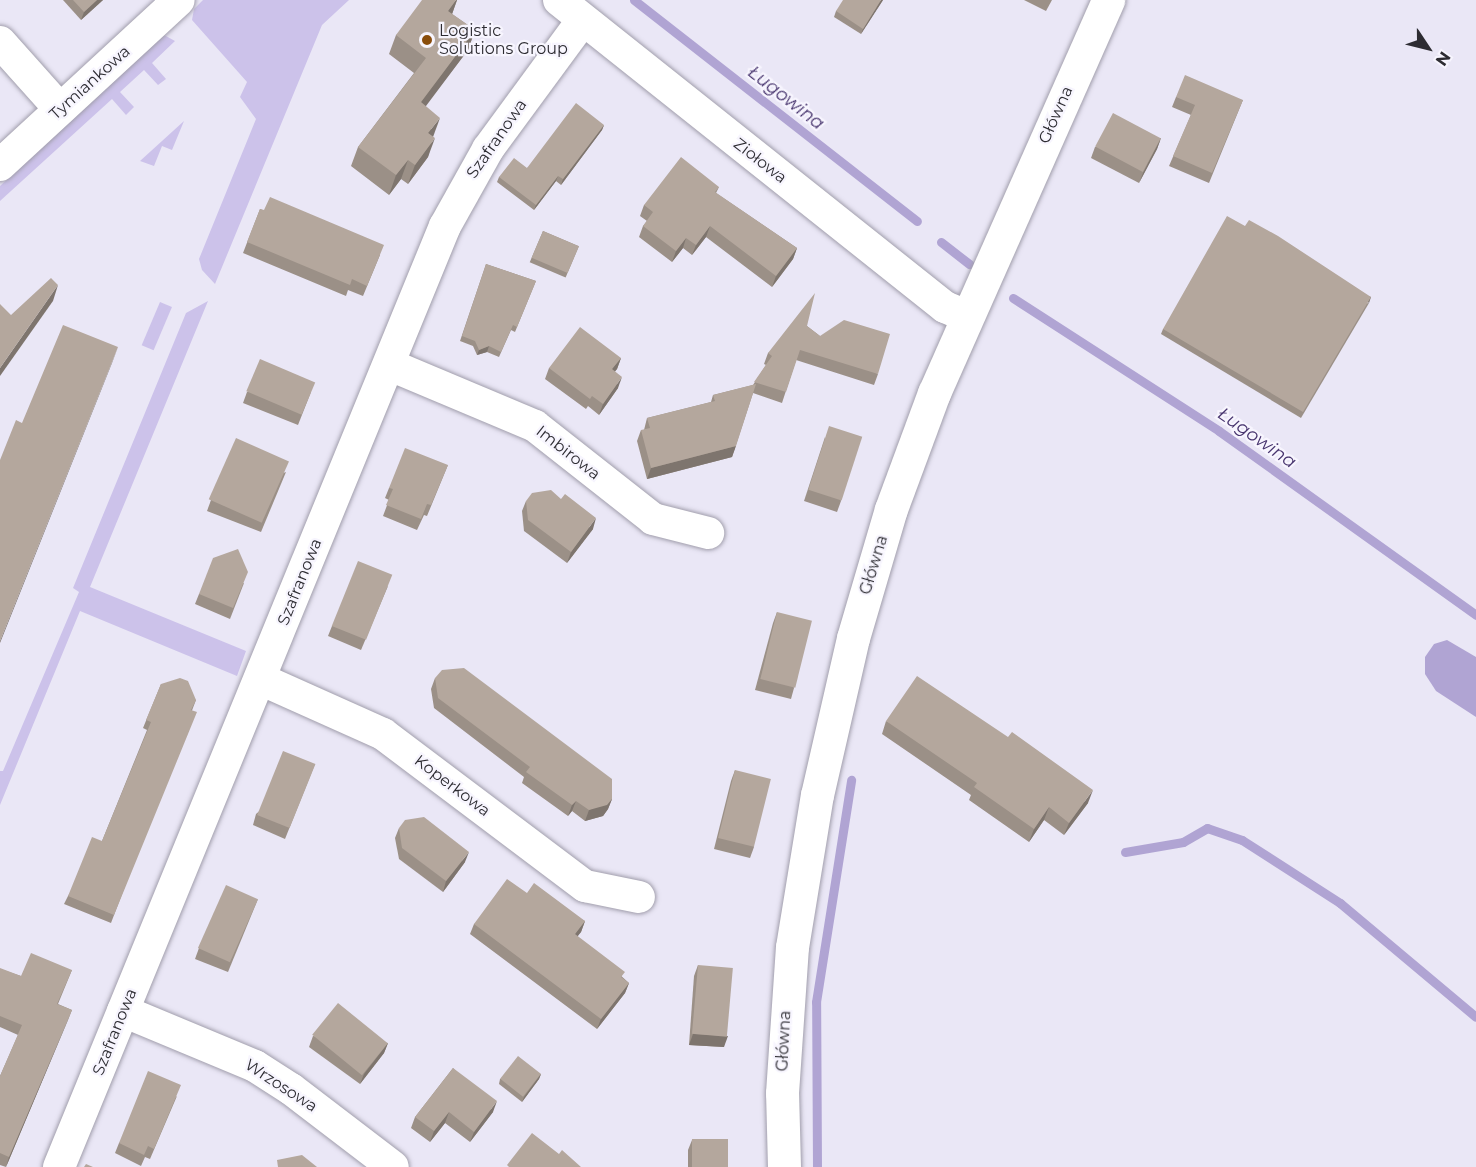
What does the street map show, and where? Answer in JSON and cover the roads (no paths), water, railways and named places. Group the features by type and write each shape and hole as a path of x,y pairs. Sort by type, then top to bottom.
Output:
{"street":[{"name":"Tymiankowa","path":"0,165 179,0"},
{"name":"Ziołowa","path":"559,0 582,21 945,307 966,316"},
{"name":"Główna","path":"784,1167 782,1093 792,947 831,726 852,638 891,509 966,316 1108,0"},
{"name":"Szafranowa","path":"58,1167 465,186 582,21"},
{"path":"0,42 60,109"},
{"name":"Imbirowa","path":"390,365 535,426 653,519 708,533"},
{"name":"Koperkowa","path":"260,679 382,734 585,886 639,897"},
{"name":"Wrzosowa","path":"123,1011 255,1066 291,1089 393,1167"}],"waterway":[{"name":"Ługowina","path":"634,0 917,221"},
{"name":"Ługowina","path":"941,242 969,264"},
{"name":"Ługowina","path":"1013,298 1219,431 1476,615"},
{"path":"817,1167 816,1002 851,780"},
{"path":"1125,852 1183,842 1207,828 1242,840 1340,903 1476,1017"}],"place":[{"name":"Logistic Solutions Group","path":"427,40"}]}
